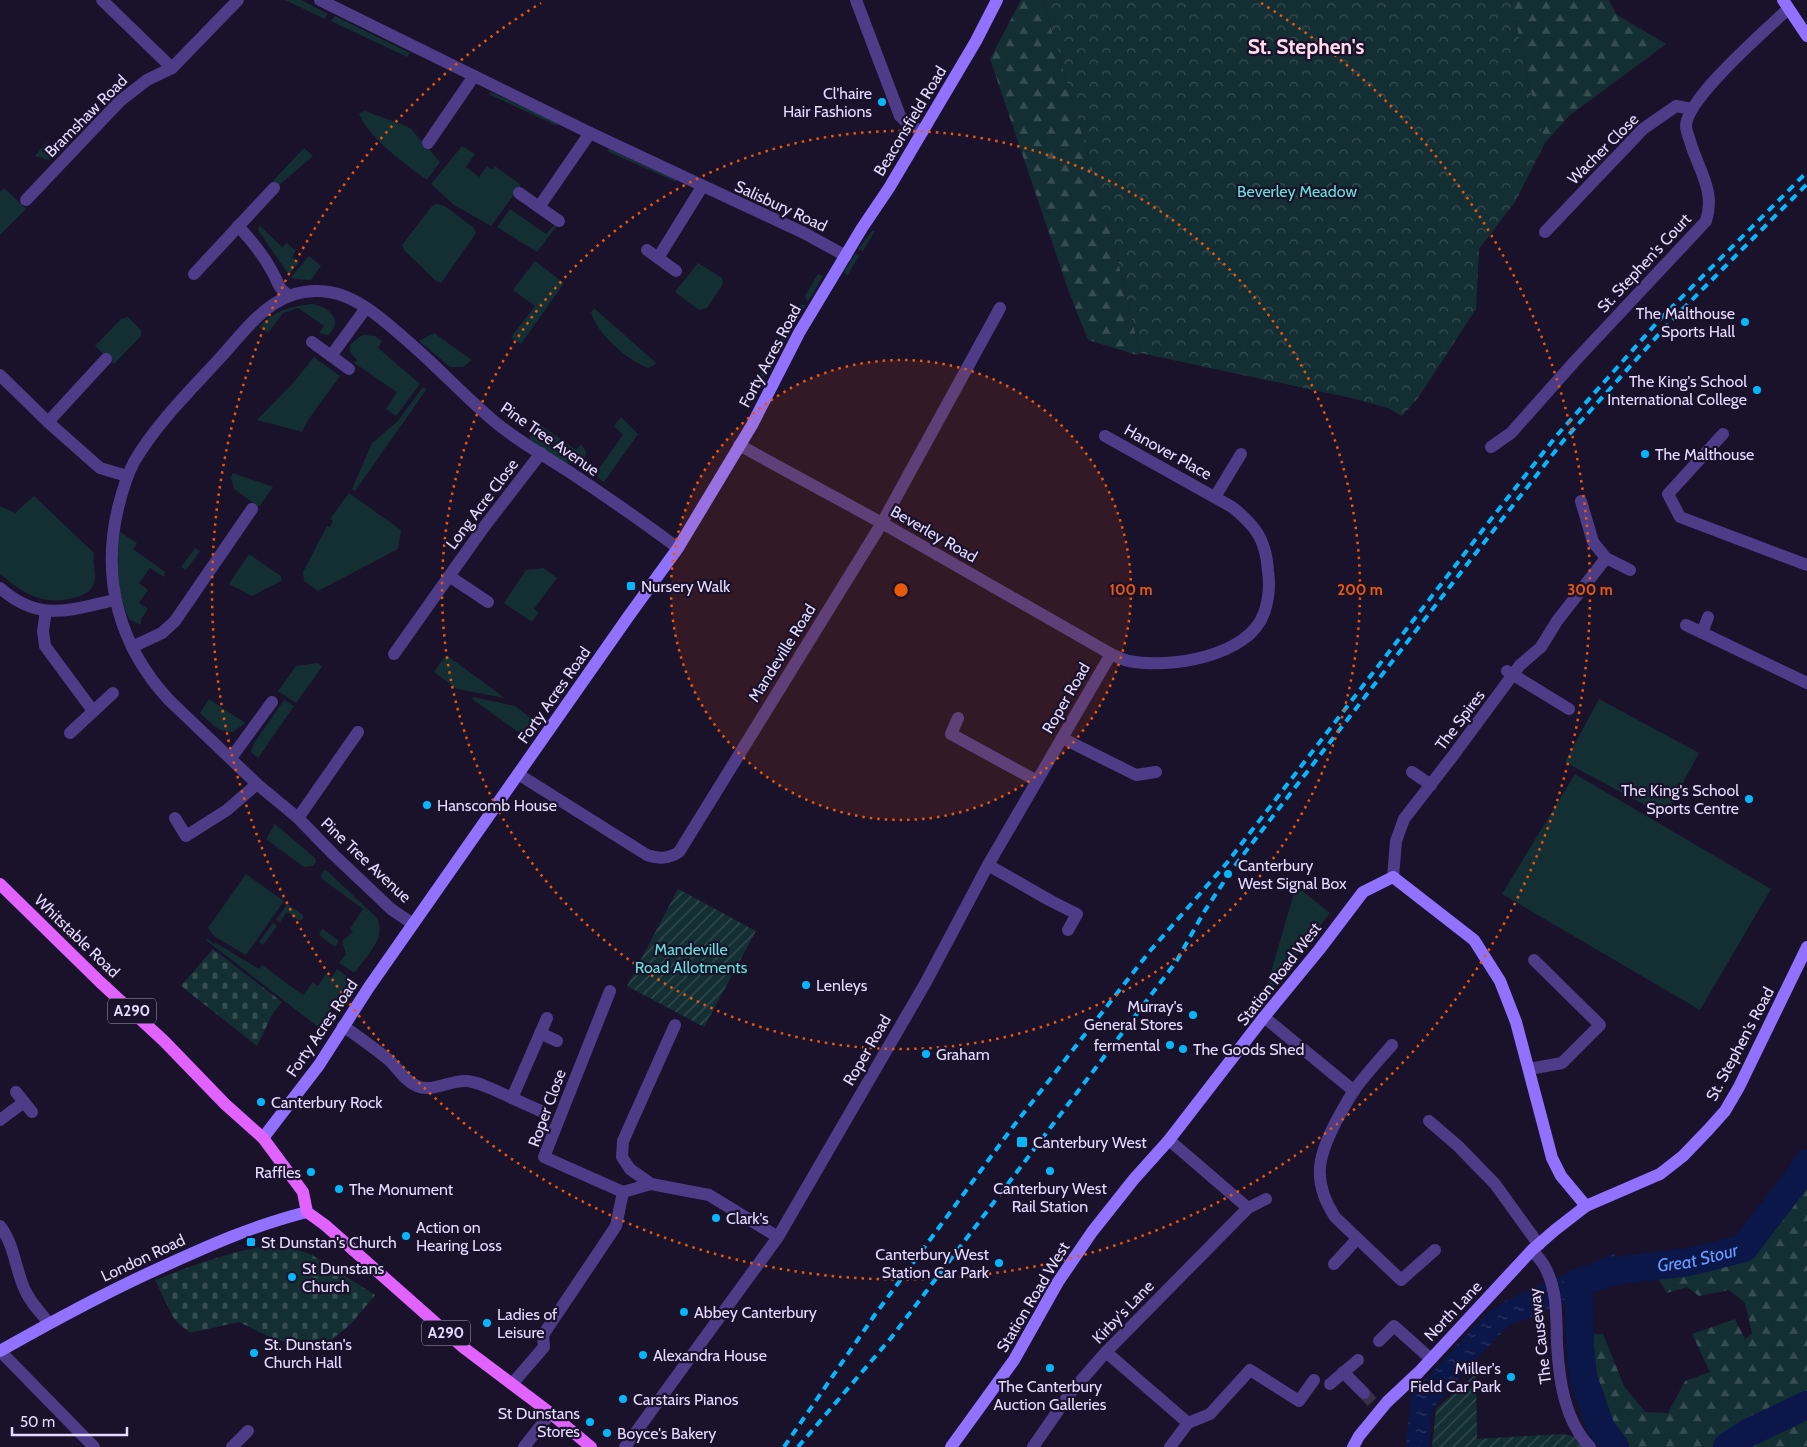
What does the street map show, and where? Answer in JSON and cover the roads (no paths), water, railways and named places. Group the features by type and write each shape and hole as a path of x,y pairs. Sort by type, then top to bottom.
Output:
{"main road":[{"name":"Whitstable Road","path":"0,884 100,982 164,1041 225,1104 263,1138 303,1192 307,1212"},
{"name":"A290","path":"307,1212 325,1224 464,1348 591,1447"}],"street":[{"path":"102,0 172,68"},
{"name":"Bramshaw Road","path":"26,200 120,101 147,80 172,68 238,0"},
{"name":"Salisbury Road","path":"320,0 702,187 804,233 846,256"},
{"path":"856,0 900,116 922,132"},
{"name":"Beaconsfield Road","path":"846,256 862,228 881,202 976,41 997,0"},
{"path":"1786,5 1807,36"},
{"name":"St. Stephen's Court","path":"1491,447 1510,433 1575,360 1706,221 1710,208 1708,191 1686,126 1692,109 1734,58 1786,5"},
{"path":"428,143 474,76"},
{"name":"Wacher Close","path":"1544,232 1643,129 1676,106 1692,109"},
{"path":"539,207 590,133"},
{"path":"658,258 702,187"},
{"path":"194,274 274,188"},
{"path":"519,193 559,221"},
{"path":"238,226 253,242 274,274 280,289 288,295"},
{"path":"647,250 676,271"},
{"name":"Forty Acres Road","path":"263,1138 319,1065 343,1026 413,924 678,548 752,425 799,334 846,256"},
{"name":"Pine Tree Avenue","path":"413,924 391,909 298,818 257,784 156,686 147,674 132,647 116,600 111,574 112,540 116,519 127,476 143,447 174,409 263,312 288,295 310,291 329,292 342,295 366,308 416,348 494,421 526,445 585,482 678,548"},
{"path":"331,356 366,308"},
{"name":"Mandeville Road","path":"518,774 647,855 664,858 672,857 679,852 882,522 1000,308"},
{"path":"312,342 349,369"},
{"path":"48,422 106,359"},
{"path":"0,374 48,422 100,468 127,476"},
{"path":"1723,434 1668,494 1680,517 1807,565"},
{"name":"Hanover Place","path":"1105,436 1215,497 1232,507 1248,520 1258,532 1263,543 1267,558 1269,580 1264,614 1256,626 1233,646 1206,656 1170,663 1128,661 1111,654"},
{"name":"Beverley Road","path":"740,445 882,522 1111,654"},
{"name":"Long Acre Close","path":"394,654 484,527 541,453"},
{"name":"Hanover Place","path":"1215,497 1241,454"},
{"path":"1581,501 1593,542 1606,558 1630,570"},
{"path":"132,647 162,633 175,621 252,509"},
{"name":"The Spires","path":"1393,877 1396,841 1404,819 1431,785 1514,670 1541,647 1557,621 1606,558"},
{"name":"Long Acre Close","path":"449,576 488,602"},
{"path":"0,588 10,597 27,607 46,611 73,609 116,600"},
{"path":"46,611 43,631 45,646 93,711"},
{"path":"1702,633 1708,617"},
{"path":"1686,626 1807,683"},
{"name":"Roper Road","path":"625,1447 778,1237 926,982 988,865 1111,654"},
{"path":"1514,670 1570,709"},
{"path":"70,732 113,693"},
{"path":"230,758 272,702"},
{"path":"958,718 951,734 1038,780"},
{"name":"Pine Tree Avenue","path":"298,818 358,732"},
{"path":"1062,738 1136,775 1156,772"},
{"path":"1412,772 1431,785"},
{"path":"175,818 186,836 227,810 257,784"},
{"path":"988,865 1076,914 1068,930"},
{"path":"1393,877 1474,940 1500,981 1516,1022 1552,1158 1561,1176 1586,1206"},
{"name":"Station Road West","path":"952,1447 1014,1360 1058,1282 1092,1232 1168,1140 1363,892 1393,877"},
{"name":"St. Stephen's Road","path":"1586,1206 1632,1188 1660,1174 1683,1156 1725,1111 1739,1087 1807,947"},
{"path":"1529,1070 1562,1063 1600,1024 1534,960"},
{"name":"Roper Close","path":"610,990 544,1157 622,1192"},
{"path":"1264,1017 1354,1091"},
{"path":"512,1098 547,1018"},
{"path":"675,1025 623,1141 622,1157 630,1169 651,1184 709,1195 778,1237"},
{"path":"343,1026 368,1043 418,1087 428,1088 456,1081 477,1083 543,1112"},
{"path":"540,1034 557,1041"},
{"path":"1392,1045 1354,1091 1327,1139 1322,1151 1321,1186 1328,1206 1335,1217 1402,1280 1435,1250"},
{"path":"0,1120 24,1102"},
{"name":"The Causeway","path":"1429,1121 1458,1146 1495,1184 1546,1267 1554,1292 1557,1313 1560,1378 1570,1417 1584,1442 1590,1447"},
{"path":"1168,1140 1248,1208"},
{"path":"512,1384 544,1347 543,1335 616,1226 622,1192 651,1184"},
{"name":"Kirby's Lane","path":"1033,1447 1071,1392 1106,1352 1248,1208 1266,1199"},
{"name":"North Lane","path":"1353,1447 1377,1406 1431,1359 1536,1248 1555,1230 1586,1206"},
{"name":"London Road","path":"0,1351 98,1297 222,1239 272,1221 307,1212"},
{"path":"0,1226 9,1240 23,1286 31,1302 49,1323"},
{"path":"1334,1264 1357,1239"},
{"path":"1379,1340 1394,1326 1431,1359"},
{"path":"0,1351 94,1447"},
{"path":"1106,1352 1188,1423"},
{"path":"1330,1384 1358,1360"},
{"path":"1170,1447 1188,1423 1210,1414 1250,1370 1299,1401 1314,1380"},
{"path":"1343,1372 1364,1393"},
{"path":"524,1447 550,1414"},
{"path":"232,1447 248,1431"}],"water":[{"path":"1614,1254 1626,1279 1508,1326 1464,1372 1432,1410 1429,1447 1406,1447 1411,1395 1485,1315 1504,1302 1539,1285"}],"waterway":[{"name":"Great Stour","path":"1585,1280 1621,1270 1689,1262 1744,1248 1803,1171 1807,1163"},
{"name":"Great Stour","path":"1578,1282 1583,1377 1601,1428 1615,1447"},
{"name":"Great Stour","path":"1727,1447 1748,1433 1807,1405"}],"tunnel":[{"path":"1364,1393 1373,1403"}],"railway":[{"path":"784,1447 874,1316 1012,1128 1150,951 1226,864 1558,434 1662,317 1807,172"},
{"path":"798,1447 891,1338 1176,962 1204,912 1233,868 1564,440 1669,323 1807,184"}],"place":[{"name":"Cl'haire Hair Fashions","path":"882,102"},
{"name":"The Malthouse Sports Hall","path":"1745,322"},
{"name":"The King's School International College","path":"1757,390"},
{"name":"The Malthouse","path":"1645,454"},
{"name":"Nursery Walk","path":"631,586"},
{"name":"The King's School Sports Centre","path":"1749,799"},
{"name":"Hanscomb House","path":"427,805"},
{"name":"Canterbury West Signal Box","path":"1228,874"},
{"name":"Lenleys","path":"806,985"},
{"name":"Murray's General Stores","path":"1193,1015"},
{"name":"fermental","path":"1170,1045"},
{"name":"The Goods Shed","path":"1183,1049"},
{"name":"Graham","path":"926,1054"},
{"name":"Canterbury Rock","path":"261,1102"},
{"name":"Canterbury West","path":"1022,1142"},
{"name":"Canterbury West Rail Station","path":"1050,1171"},
{"name":"Raffles","path":"311,1172"},
{"name":"The Monument","path":"339,1189"},
{"name":"Clark's","path":"716,1218"},
{"name":"Action on Hearing Loss","path":"406,1236"},
{"name":"St Dunstan's Church","path":"251,1242"},
{"name":"Canterbury West Station Car Park","path":"999,1263"},
{"name":"St Dunstans Church","path":"292,1277"},
{"name":"Abbey Canterbury","path":"684,1312"},
{"name":"Ladies of Leisure","path":"487,1323"},
{"name":"St. Dunstan's Church Hall","path":"254,1353"},
{"name":"Alexandra House","path":"643,1355"},
{"name":"The Canterbury Auction Galleries","path":"1050,1368"},
{"name":"Miller's Field Car Park","path":"1511,1377"},
{"name":"Carstairs Pianos","path":"623,1399"},
{"name":"St Dunstans Stores","path":"590,1422"},
{"name":"Boyce's Bakery","path":"607,1433"}],"district":[{"name":"St. Stephen's","path":"1306,46"}],"park label":[{"name":"Beverley Meadow","path":"1297,191"},
{"name":"Mandeville Road Allotments","path":"691,958"}]}
